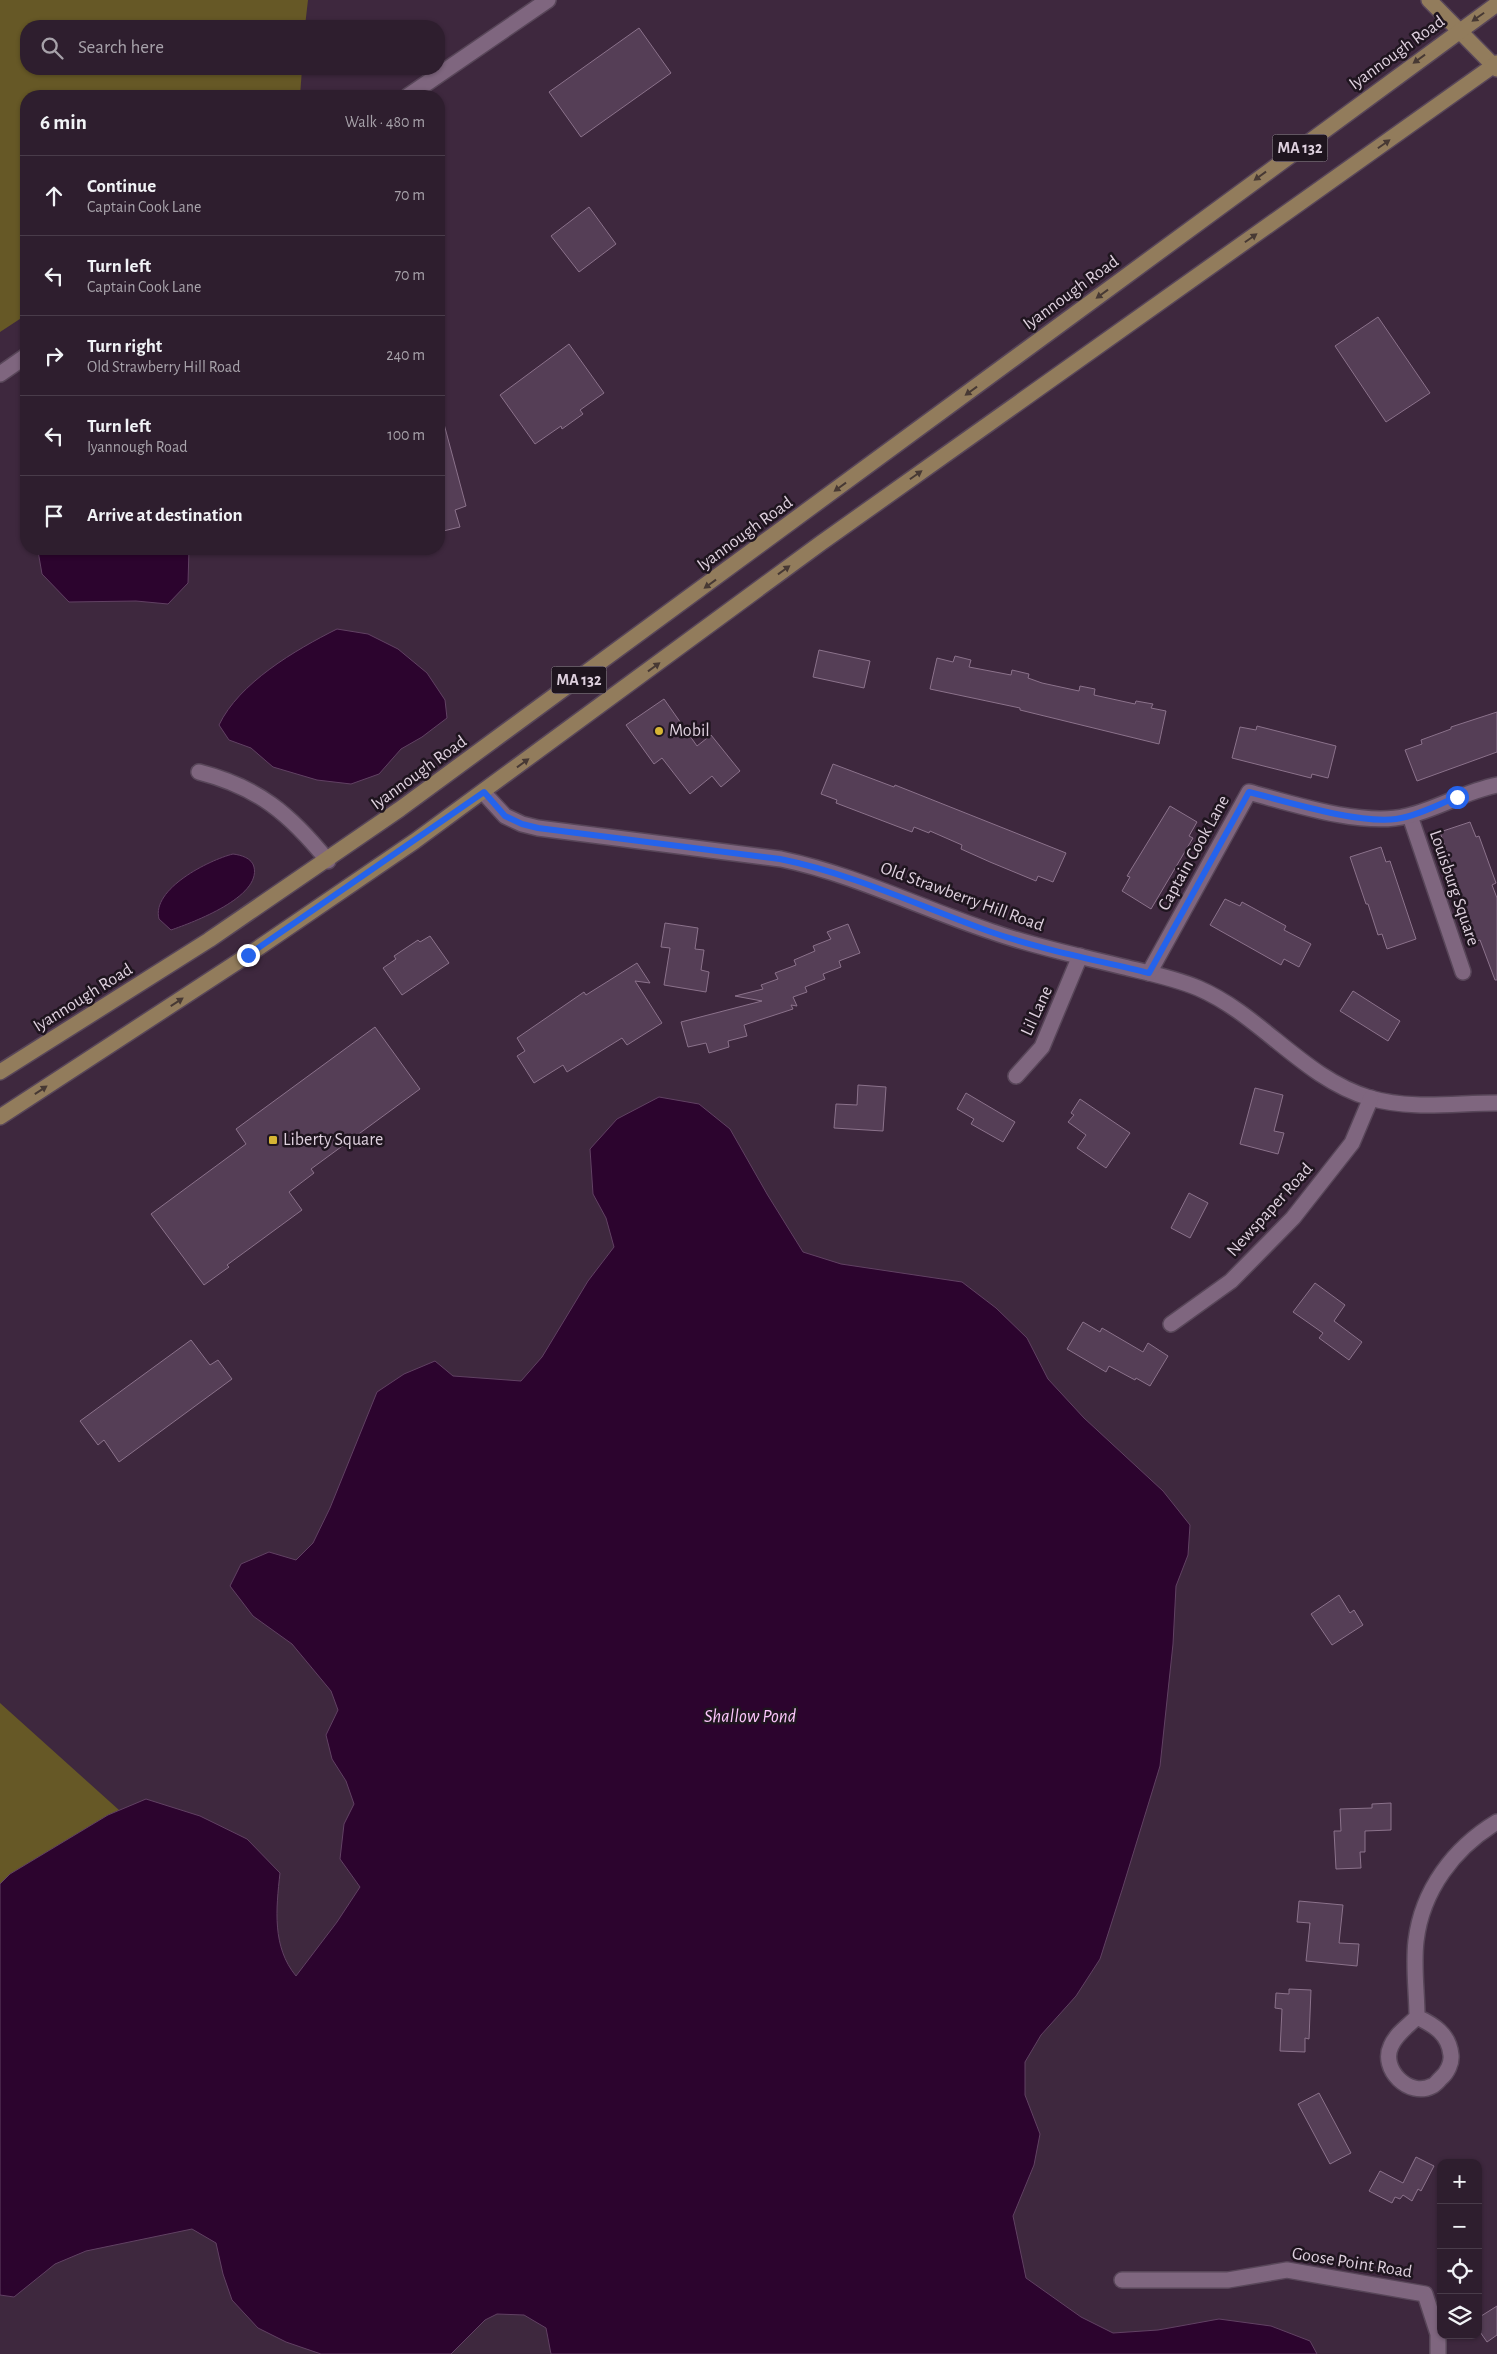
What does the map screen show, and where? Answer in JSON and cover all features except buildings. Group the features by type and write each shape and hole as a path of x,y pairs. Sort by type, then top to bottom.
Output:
{"main road":[{"path":"1429,0 1496,66"},
{"name":"Iyannough Road","path":"0,1072 184,956 328,861 648,629 1459,30 1497,4"},
{"name":"MA 132","path":"0,1117 264,945 484,792 821,543 1496,66"}],"street":[{"path":"445,71 548,0"},
{"path":"417,90 439,75"},
{"path":"0,374 20,360"},
{"path":"198,772 237,784 272,804 301,828 328,861"},
{"name":"Captain Cook Lane","path":"1149,973 1249,792 1367,819 1384,820 1410,816 1457,797 1497,785"},
{"name":"Old Strawberry Hill Road","path":"484,792 505,816 522,824 586,835 780,859 810,865 869,884 993,932 1080,956 1176,979 1222,999 1314,1069 1343,1087 1371,1098 1409,1105 1497,1103"},
{"name":"Louisburg Square","path":"1410,816 1463,972"},
{"name":"Lil Lane","path":"1016,1076 1042,1047 1080,956"},
{"name":"Newspaper Road","path":"1171,1324 1231,1281 1293,1218 1352,1143 1371,1098"},
{"path":"1417,2018 1416,1941 1429,1895 1446,1866 1461,1849 1483,1830 1497,1822"},
{"path":"1417,2018 1441,2032 1450,2044 1451,2060 1446,2074 1432,2086 1419,2089 1406,2085 1394,2076 1388,2063 1390,2047 1400,2032 1417,2018"},
{"name":"Goose Point Road","path":"1122,2280 1228,2280 1287,2270 1425,2294 1438,2334 1438,2354"}],"shaded area":[{"path":"0,0 308,0 306,20 20,20 20,75 302,75 300,90 20,90 20,319 0,332"},
{"path":"0,1703 119,1810 10,1874 0,1884"}],"water":[{"path":"39,555 189,555 188,583 168,604 136,601 69,602 42,574"},
{"path":"337,629 368,634 398,649 427,673 445,700 447,718 422,737 401,749 379,774 351,784 317,780 273,767 251,748 229,740 219,725 240,695 254,682 286,658"},
{"path":"233,854 249,859 254,867 253,878 247,888 237,898 224,907 171,930 159,919 159,908 164,897 173,887 197,869"},
{"name":"Shallow Pond","path":"659,1097 699,1104 730,1129 803,1252 841,1264 962,1282 996,1308 1027,1338 1048,1379 1084,1418 1163,1491 1190,1525 1188,1555 1176,1586 1173,1644 1160,1766 1100,1959 1076,1996 1041,2035 1025,2062 1025,2095 1040,2134 1034,2165 1013,2216 1026,2278 1081,2317 1113,2333 1158,2330 1219,2319 1271,2326 1310,2341 1317,2354 551,2354 546,2328 524,2315 497,2314 485,2320 451,2354 321,2354 286,2342 258,2328 232,2300 223,2274 216,2243 192,2229 86,2251 55,2264 14,2297 0,2295 0,1884 10,1874 108,1815 146,1799 200,1816 247,1839 280,1873 277,1900 279,1940 288,1965 296,1976 337,1922 360,1887 340,1859 344,1824 354,1804 346,1781 332,1759 326,1735 338,1710 331,1691 292,1644 253,1616 230,1586 241,1564 269,1552 296,1560 313,1543 330,1508 377,1392 404,1374 435,1361 453,1376 521,1381 542,1357 588,1281 614,1247 606,1218 593,1194 590,1149 617,1119"}],"place":[{"name":"Mobil","path":"659,731"},
{"name":"Liberty Square","path":"273,1140"}],"route":[{"path":"248,955 484,792 505,816 522,824 586,835 780,859 810,865 910,899 993,932 1149,973 1249,792 1350,816 1384,820 1410,816 1457,797"}]}
